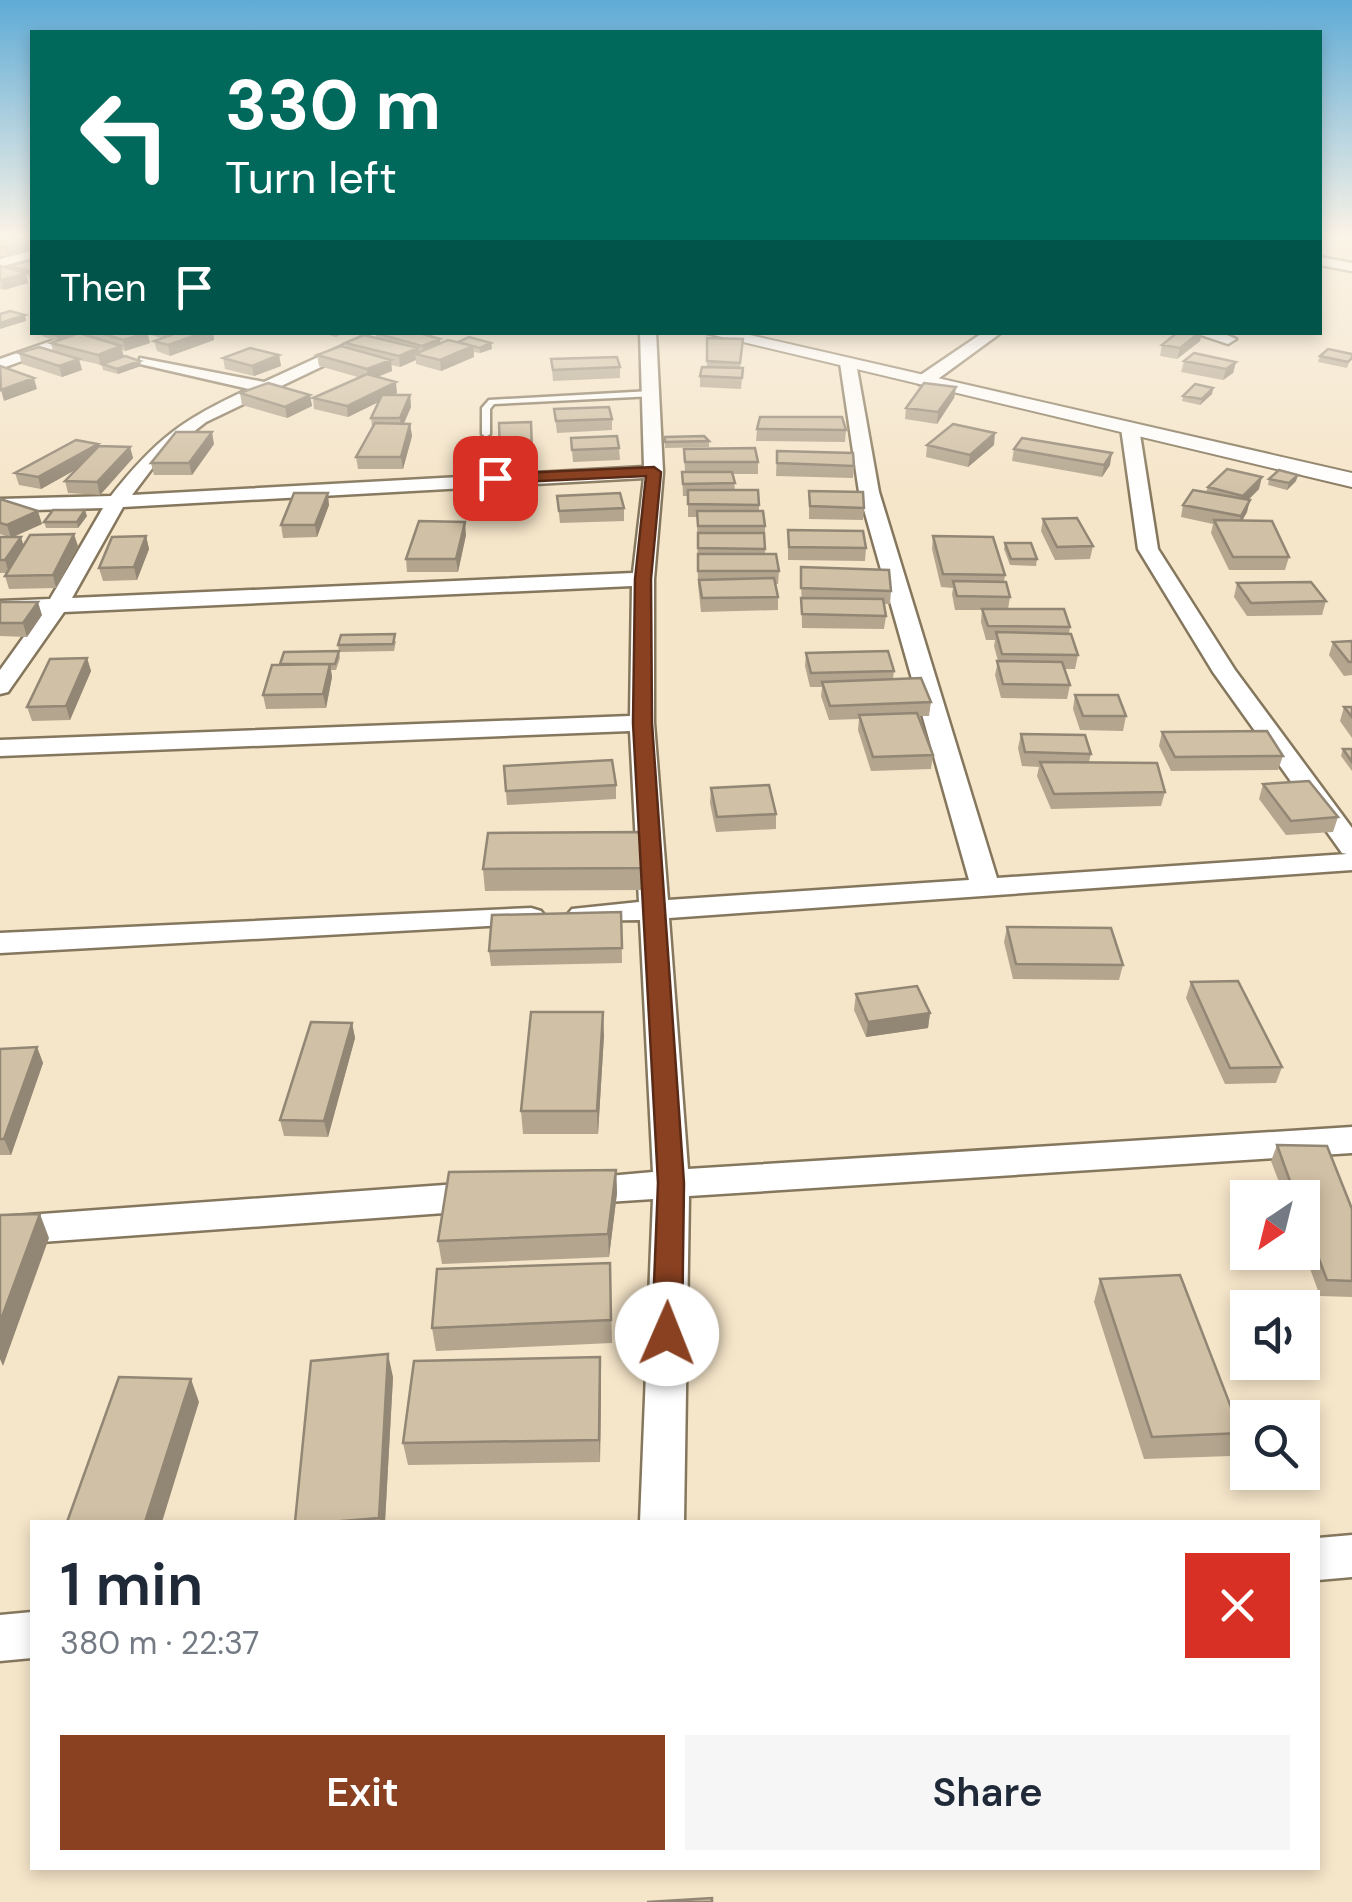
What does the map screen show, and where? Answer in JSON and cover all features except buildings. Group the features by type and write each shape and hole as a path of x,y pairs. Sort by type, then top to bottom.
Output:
{"street":[{"path":"0,364 85,335"},
{"path":"0,688 56,607 117,501 172,437 263,386 380,335"},
{"path":"648,335 654,472 643,579 642,723 671,1183 662,1520"},
{"path":"723,335 1352,469"},
{"path":"764,335 1352,480"},
{"path":"930,377 991,335"},
{"path":"1211,335 1228,339"},
{"path":"146,361 263,386"},
{"path":"848,364 869,492 984,886"},
{"path":"1130,428 1148,550 1225,672 1352,847"},
{"path":"0,505 654,472"},
{"path":"0,608 643,579"},
{"path":"0,748 642,723"},
{"path":"0,943 654,911 1352,862"},
{"path":"552,1191 1352,1140"},
{"path":"0,1231 513,1194"},
{"path":"1320,1558 1352,1556"},
{"path":"0,1638 30,1636"}],"lane":[{"path":"486,434 486,408 492,402 651,394"}],"route":[{"path":"495,478 654,472 643,579 642,723 671,1183 667,1334"}]}
